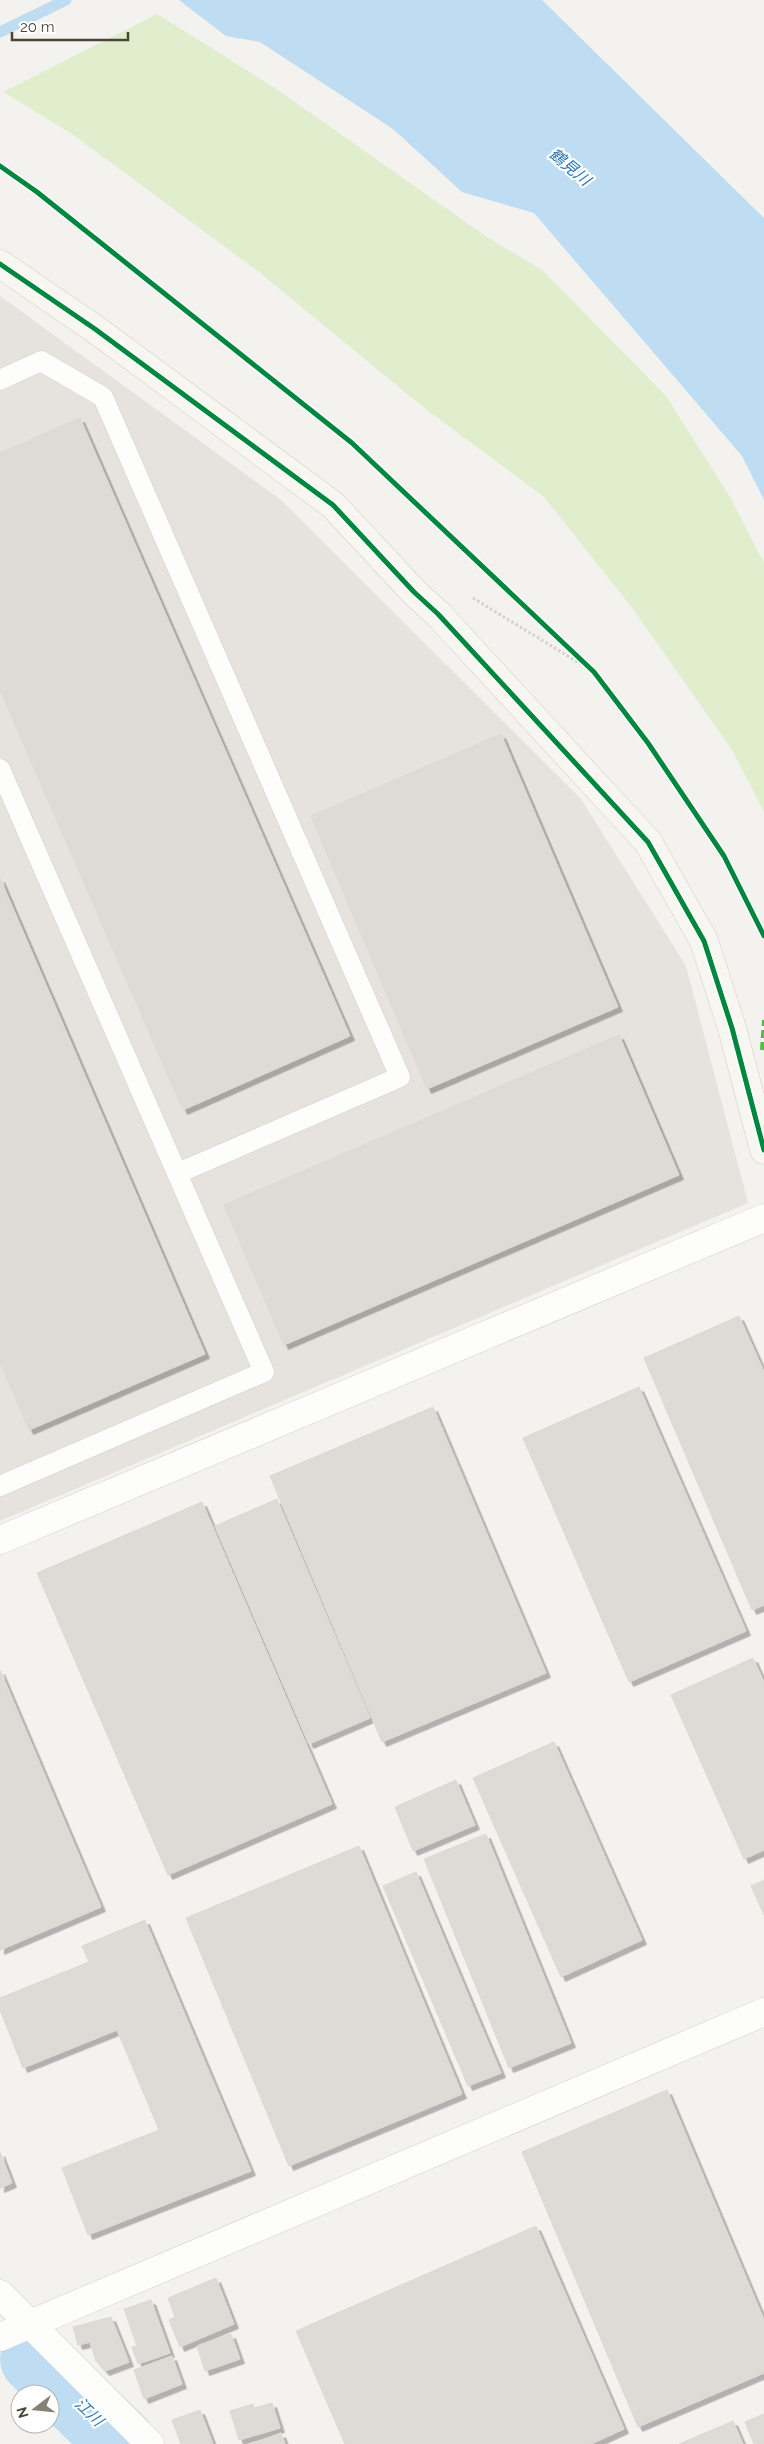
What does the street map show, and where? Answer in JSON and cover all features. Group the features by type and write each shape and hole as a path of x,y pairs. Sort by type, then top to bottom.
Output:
{"street":[{"path":"0,264 95,329 332,505 414,592 438,614 648,842 704,940 732,1028 764,1150"},
{"path":"0,1540 764,1218"},
{"path":"0,2337 764,2012"},
{"path":"0,2294 150,2444"}],"lane":[{"path":"0,380 41,361 103,397 400,1077 178,1173"},
{"path":"0,769 7,806 178,1173 264,1372 0,1486"}],"path":[{"path":"466,594 594,672"},
{"path":"572,652 600,680"}],"shaded area":[{"path":"0,296 281,500 581,799 686,966 748,1203 0,1521"}],"green space":[{"path":"157,14 275,88 487,237 542,270 666,396 730,497 764,563 764,812 732,750 633,609 544,497 423,407 259,272 72,134 3,92"}],"water":[{"name":"鶴見川","path":"179,0 542,0 764,218 764,500 742,456 534,213 462,192 393,129 260,42 226,36"}],"building":[{"path":"80,418 350,1036 183,1110 0,690 0,453"},
{"path":"501,734 618,1007 427,1089 311,816"},
{"path":"0,878 205,1354 29,1430 0,1362"},
{"path":"619,1035 679,1175 284,1345 224,1205"},
{"path":"739,1316 764,1372 764,1605 752,1610 644,1358"},
{"path":"639,1387 746,1631 629,1682 523,1438"},
{"path":"433,1407 546,1673 382,1742 270,1476"},
{"path":"277,1499 370,1718 309,1744 215,1526"},
{"path":"202,1502 332,1804 168,1875 37,1573"},
{"path":"753,1658 764,1682 764,1850 744,1859 671,1695"},
{"path":"0,1670 101,1907 0,1950"},
{"path":"554,1742 642,1940 561,1977 473,1778"},
{"path":"456,1780 475,1825 413,1851 395,1807"},
{"path":"486,1834 571,2043 509,2068 424,1859"},
{"path":"359,1846 462,2094 289,2166 186,1918"},
{"path":"416,1872 501,2073 468,2086 383,1886"},
{"path":"764,1880 764,1915 751,1886"},
{"path":"145,1920 251,2171 88,2235 62,2168 159,2130 117,2030 23,2068 0,2010 0,1998 89,1962 82,1946"},
{"path":"667,2090 764,2320 764,2373 638,2427 522,2152"},
{"path":"0,2152 12,2183 0,2188"},
{"path":"536,2226 624,2429 591,2444 345,2444 296,2331"},
{"path":"216,2278 234,2324 180,2347 169,2320 175,2317 168,2298"},
{"path":"151,2300 170,2353 138,2364 132,2347 137,2346 124,2309"},
{"path":"111,2317 129,2362 105,2371 96,2361 90,2342 78,2345 73,2327"},
{"path":"231,2334 240,2359 205,2371 197,2346"},
{"path":"172,2356 182,2384 144,2399 134,2370"},
{"path":"272,2403 280,2428 239,2440 230,2411 253,2404 254,2408"},
{"path":"200,2410 213,2444 181,2444 172,2420"},
{"path":"764,2414 764,2444 754,2444 745,2422"},
{"path":"733,2421 743,2444 679,2444"},
{"path":"281,2433 285,2444 252,2444"}],"waterway":[{"path":"0,32 66,0"},
{"name":"江川","path":"35,2359 122,2444"}],"marked path":[{"path":"762,1050 764,1020"}],"cycle path":[{"path":"0,166 37,192 352,443 594,672 648,743 724,856 764,936"},
{"path":"0,264 95,329 333,505 414,592 438,614 648,842 704,941 732,1028 764,1150"}]}
